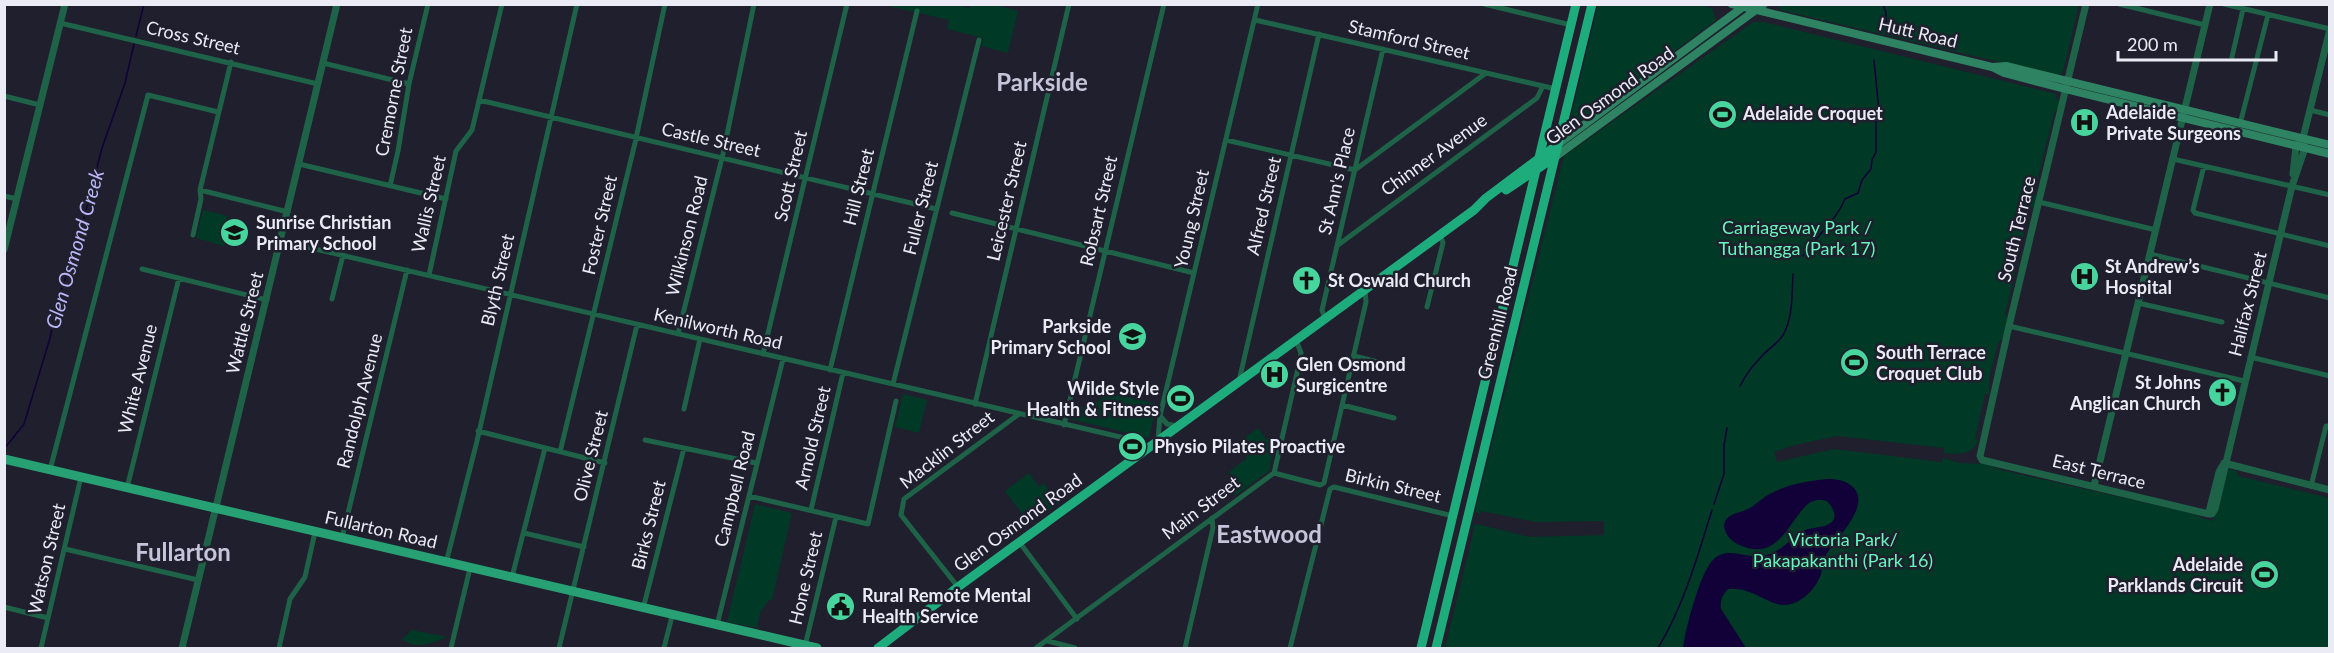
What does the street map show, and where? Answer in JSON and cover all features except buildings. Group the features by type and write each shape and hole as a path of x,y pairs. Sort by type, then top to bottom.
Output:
{"highway":[{"name":"Greenhill Road","path":"1421,648 1576,4"},
{"name":"Greenhill Road","path":"1436,648 1592,4"},
{"path":"1571,25 1586,28"},
{"name":"Glen Osmond Road","path":"878,648 1474,210 1557,145"},
{"name":"Glen Osmond Road","path":"1474,210 1490,203 1554,157"},
{"path":"1512,186 1523,184 1531,191"},
{"path":"889,648 893,638"}],"main road":[{"name":"Hutt Road","path":"1732,4 1744,6 1755,12 1992,67 2006,66 2067,85 2239,128"},
{"name":"Glen Osmond Road","path":"1554,157 1764,4"},
{"name":"Glen Osmond Road","path":"1557,145 1744,6"},
{"path":"2239,128 2303,138 2330,145"},
{"path":"2239,128 2330,154"},
{"name":"Fullarton Road","path":"4,459 817,648"},
{"name":"Fullarton Road","path":"749,634 793,648"}],"street":[{"path":"4,250 65,4"},
{"name":"Wattle Street","path":"182,648 337,4"},
{"name":"Cremorne Street","path":"390,186 409,84 428,4"},
{"name":"Wallis Street","path":"429,275 456,151 472,130 502,4"},
{"name":"Blyth Street","path":"446,563 577,4"},
{"name":"Foster Street","path":"560,452 594,315 665,4"},
{"name":"Wilkinson Road","path":"678,334 722,158 754,4"},
{"name":"Scott Street","path":"764,354 848,4"},
{"name":"Leicester Street","path":"975,404 1069,4"},
{"name":"Robsart Street","path":"1064,425 1164,4"},
{"name":"Young Street","path":"1158,440 1160,416 1258,4"},
{"path":"1484,4 1571,25"},
{"name":"South Terrace","path":"1982,460 1980,447 2086,4"},
{"path":"2119,4 2205,25"},
{"path":"2094,486 2210,4"},
{"path":"2224,4 2330,29 2301,147"},
{"path":"2232,57 2243,9"},
{"name":"Hill Street","path":"830,370 917,11"},
{"path":"2239,128 2268,15"},
{"name":"Stamford Street","path":"1255,20 1556,89"},
{"name":"Cross Street","path":"60,23 318,84"},
{"name":"Alfred Street","path":"1238,384 1319,34"},
{"name":"Fuller Street","path":"893,384 980,40"},
{"name":"St Ann's Place","path":"1325,319 1322,310 1383,49"},
{"path":"193,235 201,199 200,190 231,62"},
{"path":"323,63 409,84"},
{"path":"1226,140 1355,170 1486,73"},
{"name":"Chinner Avenue","path":"1338,245 1538,98 1543,86"},
{"path":"50,470 148,95 218,112"},
{"path":"4,96 40,105"},
{"name":"Castle Street","path":"479,100 936,209"},
{"path":"2310,110 2330,115"},
{"name":"Halifax Street","path":"2224,463 2301,147"},
{"path":"2173,159 2330,195"},
{"path":"299,164 446,199"},
{"path":"2204,166 2193,210 2195,213 2330,246"},
{"path":"200,190 288,212"},
{"path":"4,196 17,199"},
{"path":"2039,202 2156,230"},
{"path":"952,213 1194,273"},
{"path":"1427,307 1443,243 1440,235"},
{"name":"Kenilworth Road","path":"281,241 1142,442 1148,448"},
{"path":"2150,254 2330,298"},
{"path":"332,300 343,255"},
{"path":"142,269 267,300"},
{"name":"Randolph Avenue","path":"342,538 407,270"},
{"name":"White Avenue","path":"127,488 179,278"},
{"path":"1365,288 1366,302 1342,405 1394,418"},
{"path":"2138,303 2222,322"},
{"name":"Olive Street","path":"559,648 637,325"},
{"path":"2008,326 2244,381"},
{"path":"684,409 700,339"},
{"path":"1274,473 1300,360 1300,348 1296,340"},
{"path":"1354,356 1394,366"},
{"path":"2250,357 2330,376"},
{"name":"Campbell Road","path":"717,626 783,359"},
{"name":"Arnold Street","path":"811,510 843,373"},
{"path":"749,496 868,524 896,401"},
{"name":"Birkin Street","path":"1274,473 1320,485 1324,483 1342,405"},
{"name":"Macklin Street","path":"958,587 901,515 904,499 1019,414"},
{"path":"1160,416 1167,424 1178,426"},
{"path":"2311,486 2326,426 2329,427 2330,424"},
{"path":"478,431 605,463"},
{"path":"645,440 756,463"},
{"path":"512,578 545,448"},
{"name":"Birks Street","path":"644,609 684,448"},
{"name":"East Terrace","path":"1982,460 2209,514 2212,514 2215,509 2224,463"},
{"path":"2224,463 2330,490"},
{"name":"Main Street","path":"1036,648 1274,473"},
{"name":"Watson Street","path":"41,648 81,477"},
{"name":"Birkin Street","path":"1290,648 1328,492 1334,487 1453,516"},
{"name":"Hone Street","path":"805,646 836,517"},
{"path":"1185,648 1213,528 1212,519"},
{"path":"279,648 291,599 305,577 315,532"},
{"path":"524,533 584,547"},
{"path":"1020,543 1077,619"},
{"path":"65,549 198,580"},
{"path":"451,648 470,568"},
{"path":"4,607 48,618"},
{"path":"664,648 672,616"},
{"path":"1048,641 1075,648"}],"green space":[{"path":"954,4 969,8 970,5 993,4 1018,11 1008,53 981,46 983,38 947,29 949,20 884,5"},
{"path":"1598,5 1701,5 1712,8 1716,20 1583,120 1571,116"},
{"path":"1778,5 2079,5 2063,72 2058,76 1780,10"},
{"path":"1753,22 1764,22 2056,94 2056,99 2061,101 2054,113 2034,194 2038,196 2035,207 2030,207 2005,315 2008,316 2004,337 1998,343 1989,379 1989,394 1985,394 1975,439 1978,440 1972,449 1960,454 1944,453 1944,448 1837,436 1774,452 1777,462 1834,449 1942,462 1943,458 1960,463 1986,464 2001,470 2199,515 2199,517 2213,521 2228,469 2237,471 2238,476 2329,498 2329,648 1445,648 1472,538 1474,528 1471,527 1477,524 1530,537 1604,535 1604,521 1536,522 1481,511 1480,515 1475,511 1564,156"},
{"path":"203,210 228,216 226,221 230,222 224,246 196,238"},
{"path":"1103,391 1157,404 1149,438 1070,419 1074,405 1091,409 1093,402 1100,401"},
{"path":"903,394 927,400 919,433 895,427"},
{"path":"1258,428 1266,439 1275,440 1269,471 1235,496 1227,484 1234,480 1229,472 1247,458 1237,443"},
{"path":"1029,473 1039,487 1044,483 1059,503 1030,524 1005,491"},
{"path":"755,504 792,513 772,600 769,600 760,613 757,628 727,622"},
{"path":"412,630 447,637 424,645 413,645 402,639"}],"shaded area":[{"path":"1841,480 1853,487 1858,495 1858,503 1850,522 1824,558 1820,577 1812,589 1798,601 1786,605 1771,602 1747,591 1728,589 1722,598 1721,609 1746,648 1683,648 1699,587 1714,559 1725,553 1768,555 1805,530 1829,524 1834,519 1834,515 1828,502 1817,500 1807,505 1782,537 1771,545 1758,549 1742,546 1730,539 1724,526 1727,519 1782,489 1804,482"}],"waterway":[{"name":"Glen Osmond Creek","path":"136,36 144,4"},
{"path":"1883,4 1886,26"},
{"name":"Glen Osmond Creek","path":"4,449 24,424 50,338 59,296 76,249 102,148 125,83 134,44"},
{"path":"1803,256 1845,199 1858,193 1862,180 1871,169 1876,152 1876,122 1879,111 1874,60"},
{"path":"1740,386 1756,363 1784,333 1791,309 1793,274"},
{"path":"1714,504 1724,474 1724,445 1727,428"},
{"path":"1658,648 1683,598 1712,510"}],"place":[{"name":"Adelaide Croquet","path":"1722,114"},
{"name":"Adelaide Private Surgeons","path":"2085,123"},
{"name":"Sunrise Christian Primary School","path":"235,233"},
{"name":"St Andrew’s Hospital","path":"2084,277"},
{"name":"St Oswald Church","path":"1307,281"},
{"name":"Parkside Primary School","path":"1132,337"},
{"name":"South Terrace Croquet Club","path":"1855,363"},
{"name":"Glen Osmond Surgicentre","path":"1275,375"},
{"name":"St Johns Anglican Church","path":"2222,393"},
{"name":"Wilde Style Health & Fitness","path":"1180,399"},
{"name":"Physio Pilates Proactive","path":"1133,447"},
{"name":"Adelaide Parklands Circuit","path":"2264,575"},
{"name":"Rural Remote Mental Health Service","path":"841,606"}],"district":[{"name":"Parkside","path":"1042,83"},
{"name":"Eastwood","path":"1269,535"},
{"name":"Fullarton","path":"183,553"}],"park label":[{"name":"Carriageway Park / Tuthangga (Park 17)","path":"1797,238"},
{"name":"Victoria Park/ Pakapakanthi (Park 16)","path":"1843,550"}]}
